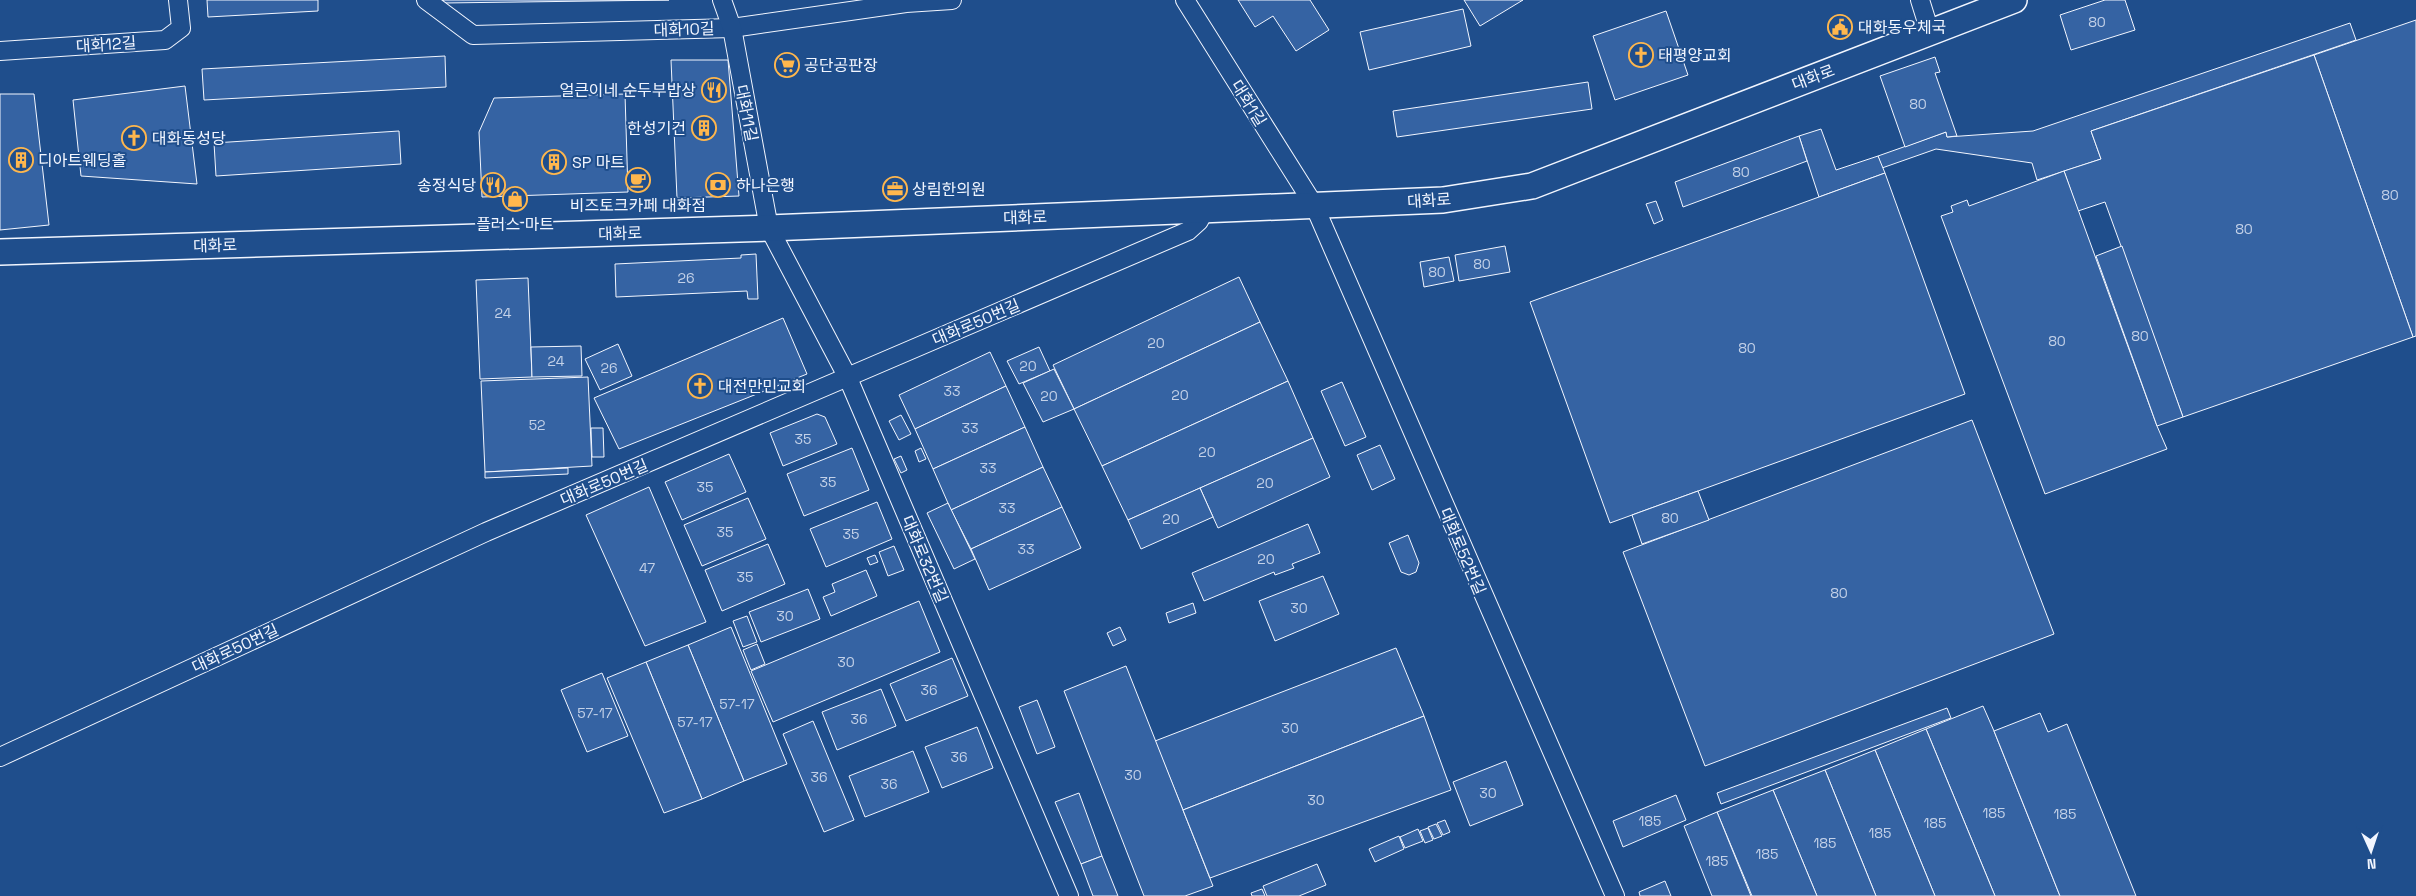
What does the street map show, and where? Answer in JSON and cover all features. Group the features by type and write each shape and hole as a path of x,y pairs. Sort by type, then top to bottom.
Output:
{"main road":[{"name":"대화로","path":"0,252 769,228 1443,200 1532,186 2014,0"}],"street":[{"name":"대화12길","path":"0,51 165,40 181,28 178,0"},
{"name":"대화10길","path":"426,0 473,35 732,28 905,1 952,0"},
{"name":"대화11길","path":"722,0 732,28 769,228"},
{"name":"대화1길","path":"1185,0 1314,206"},
{"path":"1920,0 1930,32"},
{"name":"대화로52번길","path":"1314,206 1615,896"},
{"name":"대화로50번길","path":"0,757 486,532 1188,231 1199,222 1205,210"},
{"name":"대화로32번길","path":"769,228 848,378 1069,896"}],"building":[{"path":"207,0 318,0 318,11 208,17"},
{"path":"443,0 669,0 444,3"},
{"path":"1238,0 1310,0 1329,30 1296,51 1273,16 1255,27"},
{"path":"1464,0 1523,0 1480,26"},
{"path":"2105,0 2125,0 2135,30 2071,50 2060,15"},
{"path":"1463,9 1471,46 1369,70 1360,32"},
{"name":"태평양교회","path":"1666,11 1688,75 1615,100 1593,36"},
{"path":"2416,20 2416,336 2413,337 2314,55"},
{"path":"2350,23 2356,40 2091,131 2101,159 2037,180 2032,163 1936,149 1882,168 1878,156 1946,132 1947,137 2033,131"},
{"path":"2314,55 2413,337 2183,417 2105,202 2078,211 2064,171 2101,159 2091,131"},
{"path":"445,56 446,87 204,100 202,69"},
{"path":"1935,57 1940,72 1935,73 1957,136 1947,137 1946,132 1905,147 1880,76"},
{"name":"한성기건","path":"671,60 728,60 739,196 677,198"},
{"path":"1588,82 1592,109 1397,137 1393,111"},
{"name":"대화동성당","path":"185,86 197,184 81,176 73,100"},
{"name":"디아트웨딩홀","path":"0,94 34,94 49,225 0,230"},
{"name":"SP 마트","path":"625,94 628,192 482,197 479,132 494,98"},
{"path":"1821,129 1836,170 1878,156 1885,173 1819,197 1799,136"},
{"path":"399,131 401,164 216,176 214,143"},
{"path":"1799,136 1807,161 1683,207 1675,182"},
{"path":"2064,171 2167,449 2045,494 1941,216 1953,212 1951,206 1967,200 1969,206"},
{"path":"1885,173 1965,394 1610,523 1530,302"},
{"path":"1656,201 1663,220 1654,224 1646,204"},
{"path":"1505,246 1510,272 1459,281 1455,255"},
{"path":"2122,246 2183,417 2157,426 2096,256"},
{"path":"756,254 758,299 748,299 747,291 616,297 615,264 741,258 741,255"},
{"path":"1449,257 1454,281 1424,287 1420,262"},
{"path":"1239,277 1260,322 1074,409 1053,365"},
{"path":"528,278 532,377 480,379 476,280"},
{"name":"대전만민교회","path":"783,318 807,374 619,449 594,398"},
{"path":"1260,322 1288,381 1102,466 1074,409"},
{"path":"618,344 632,376 600,390 585,359"},
{"path":"581,346 582,376 532,377 531,347"},
{"path":"1039,347 1050,371 1019,384 1007,361"},
{"path":"990,352 1006,386 915,429 899,395"},
{"path":"1054,369 1074,409 1043,422 1023,383"},
{"path":"588,377 592,466 485,472 481,381"},
{"path":"1288,381 1313,438 1128,520 1102,466"},
{"path":"1342,382 1366,437 1345,446 1321,391"},
{"path":"1006,386 1025,427 933,469 915,429"},
{"path":"817,414 825,417 837,444 783,466 770,433"},
{"path":"901,415 911,434 899,440 889,421"},
{"path":"1972,420 2054,634 1705,766 1623,552"},
{"path":"1025,427 1043,467 951,510 933,469"},
{"path":"591,428 603,428 604,457 592,457"},
{"path":"1313,438 1330,477 1218,528 1200,488"},
{"path":"1380,445 1395,479 1372,490 1357,455"},
{"path":"852,448 869,490 804,516 787,474"},
{"path":"921,448 926,459 919,462 915,451"},
{"path":"729,454 746,492 682,520 665,482"},
{"path":"901,456 907,470 901,473 894,459"},
{"path":"1043,467 1062,507 971,549 951,510"},
{"path":"568,468 568,474 485,478 485,472"},
{"path":"649,487 706,622 645,646 586,515"},
{"path":"1200,488 1213,517 1141,549 1128,520"},
{"path":"1698,491 1709,520 1642,544 1632,515"},
{"path":"748,498 766,539 702,566 684,525"},
{"path":"877,502 892,539 826,567 810,529"},
{"path":"948,503 975,559 954,569 927,513"},
{"path":"1062,507 1081,548 989,590 971,549"},
{"path":"1308,524 1320,553 1292,564 1294,568 1275,575 1274,572 1204,601 1192,573"},
{"path":"1408,535 1419,563 1416,572 1409,575 1401,572 1389,543"},
{"path":"768,544 785,584 722,611 705,570"},
{"path":"894,546 904,570 888,576 879,552"},
{"path":"875,555 878,562 870,565 867,558"},
{"path":"866,570 877,596 831,616 823,597 835,592 832,584"},
{"path":"1323,576 1339,614 1275,641 1259,601"},
{"path":"808,589 820,619 761,642 749,612"},
{"path":"919,601 940,652 773,722 751,671"},
{"path":"1193,603 1196,613 1169,623 1166,613"},
{"path":"747,616 757,642 743,647 733,621"},
{"path":"731,627 787,764 744,781 688,645"},
{"path":"1120,627 1126,640 1113,646 1107,633"},
{"path":"757,644 765,664 751,670 743,650"},
{"path":"688,645 744,781 702,799 646,662"},
{"path":"1396,648 1424,716 1183,810 1155,741"},
{"path":"952,658 968,696 906,721 890,684"},
{"path":"646,662 702,799 664,813 607,678"},
{"path":"1126,666 1213,886 1185,896 1144,896 1064,691"},
{"path":"602,673 628,736 587,752 561,690"},
{"path":"881,689 896,726 837,750 822,712"},
{"path":"1037,700 1055,747 1037,754 1019,707"},
{"path":"1983,706 2060,896 1995,896 1926,729"},
{"path":"1947,708 1951,718 1721,804 1717,793"},
{"path":"2040,713 2048,732 2067,724 2136,896 2060,896 1994,731"},
{"path":"1424,716 1451,790 1210,878 1183,810"},
{"path":"813,721 854,820 824,832 783,734"},
{"path":"977,727 993,768 942,788 925,747"},
{"path":"1926,729 1995,896 1935,896 1875,750"},
{"path":"1875,750 1935,896 1876,896 1825,770"},
{"path":"913,751 929,792 865,817 849,776"},
{"path":"1506,761 1523,805 1470,826 1453,782"},
{"path":"1825,770 1876,896 1817,896 1773,790"},
{"path":"1773,790 1817,896 1752,896 1717,812"},
{"path":"1079,793 1102,856 1081,864 1055,802"},
{"path":"1676,795 1686,820 1623,847 1613,821"},
{"path":"1717,812 1751,896 1712,896 1684,826"},
{"path":"1445,820 1450,832 1443,835 1437,823"},
{"path":"1436,824 1442,836 1434,839 1428,827"},
{"path":"1428,828 1433,840 1425,843 1420,831"},
{"path":"1418,829 1423,841 1405,848 1400,837"},
{"path":"1399,836 1404,849 1375,862 1369,849"},
{"path":"1102,856 1118,896 1093,896 1081,864"},
{"path":"1317,864 1326,885 1299,896 1267,896 1263,886"},
{"path":"1665,881 1671,896 1640,896 1639,892"},
{"path":"1262,889 1265,896 1252,896 1251,893"}],"place":[{"name":"대화동우체국","path":"1840,27"},
{"name":"태평양교회","path":"1641,55"},
{"name":"공단공판장","path":"787,65"},
{"name":"얼큰이네 순두부밥상","path":"714,90"},
{"name":"한성기건","path":"704,128"},
{"name":"대화동성당","path":"134,138"},
{"name":"디아트웨딩홀","path":"21,160"},
{"name":"SP 마트","path":"554,162"},
{"name":"비즈토크카페 대화점","path":"638,180"},
{"name":"송정식당","path":"493,185"},
{"name":"하나은행","path":"718,185"},
{"name":"상림한의원","path":"895,189"},
{"name":"플러스 마트","path":"515,199"},
{"name":"대전만민교회","path":"700,386"}]}
